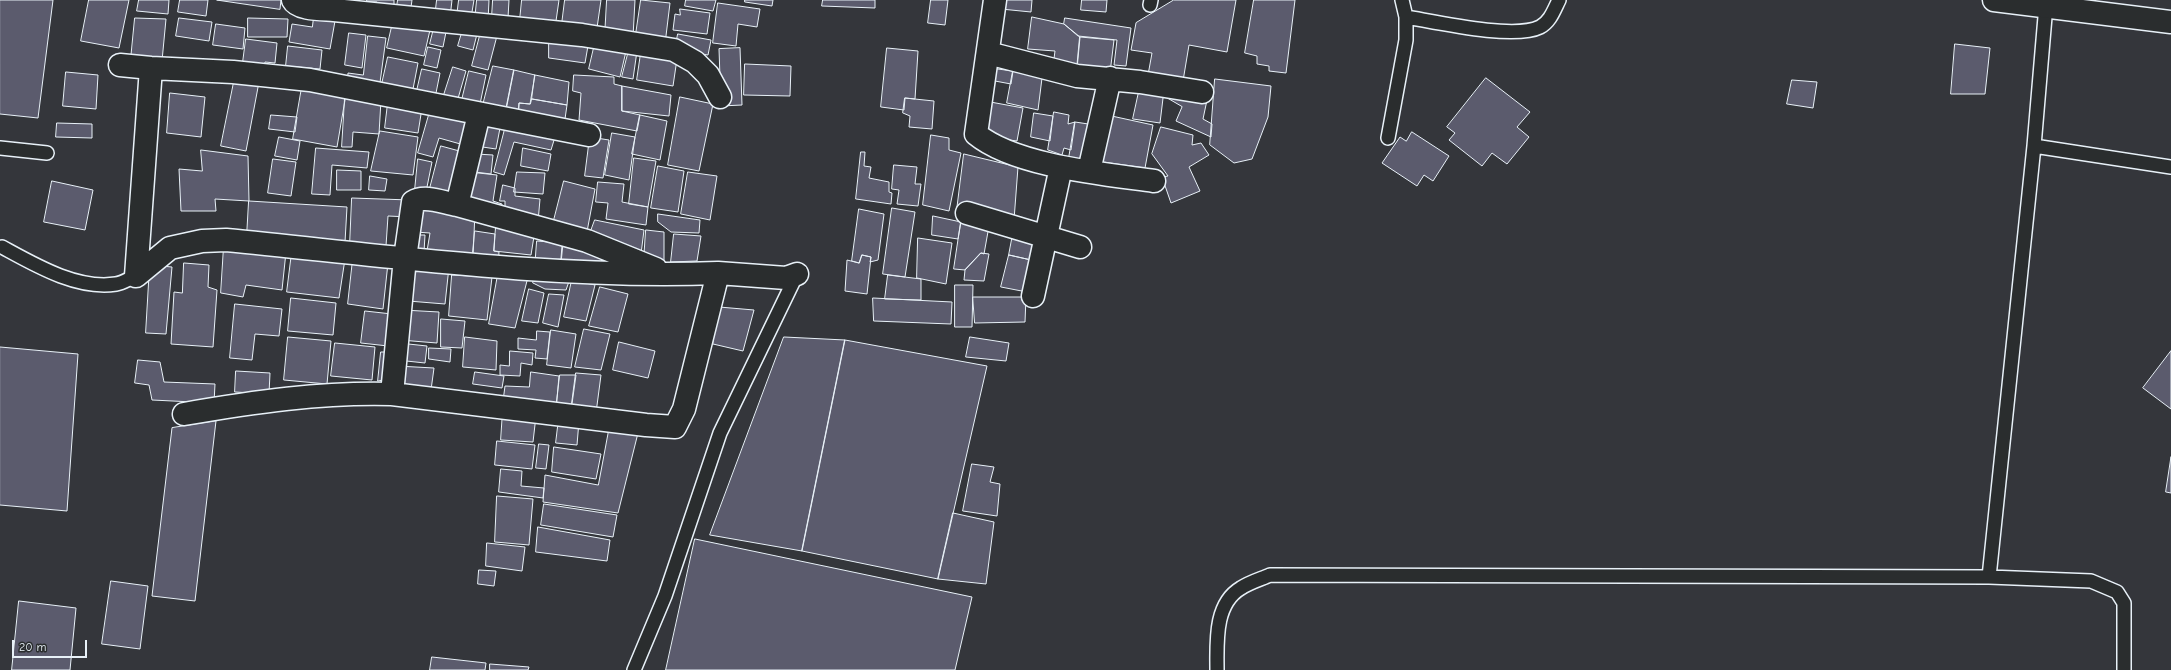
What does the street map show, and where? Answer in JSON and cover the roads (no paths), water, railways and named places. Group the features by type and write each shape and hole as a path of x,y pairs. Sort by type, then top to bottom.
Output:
{"main road":[{"path":"293,0 295,3 302,6 582,35 674,50 695,62 708,75 720,97"},
{"path":"995,0 976,134 994,146 1061,168 1154,181"},
{"path":"1994,0 2046,5 2171,22"},
{"path":"988,53 1077,76 1110,78 1202,92"},
{"path":"120,65 233,72 310,80 499,119 589,135"},
{"path":"136,276 151,68"},
{"path":"1089,172 1110,78"},
{"path":"457,206 479,114"},
{"path":"1033,296 1061,168"},
{"path":"392,394 404,258 413,202 419,199 427,199 457,206 587,241 669,275"},
{"path":"967,213 1080,247"},
{"path":"136,276 170,248 202,240 226,240 529,270 669,275 718,273 786,278 798,274"},
{"path":"184,414 299,397 353,393 392,394 646,425 675,426 684,409 718,273"}],"lane":[{"path":"1388,138 1406,40 1406,17 1402,0"},
{"path":"1406,17 1497,30 1525,32 1540,27 1550,18 1559,0"},
{"path":"1989,577 2034,146 2046,5"},
{"path":"2034,146 2171,167"},
{"path":"0,148 47,153"},
{"path":"2,247 45,269 78,281 116,284 136,276"},
{"path":"634,670 666,596 720,433 798,274"},
{"path":"1217,670 1218,628 1226,603 1241,588 1270,575 1989,577 2091,581 2117,592 2124,603 2124,670"}]}
